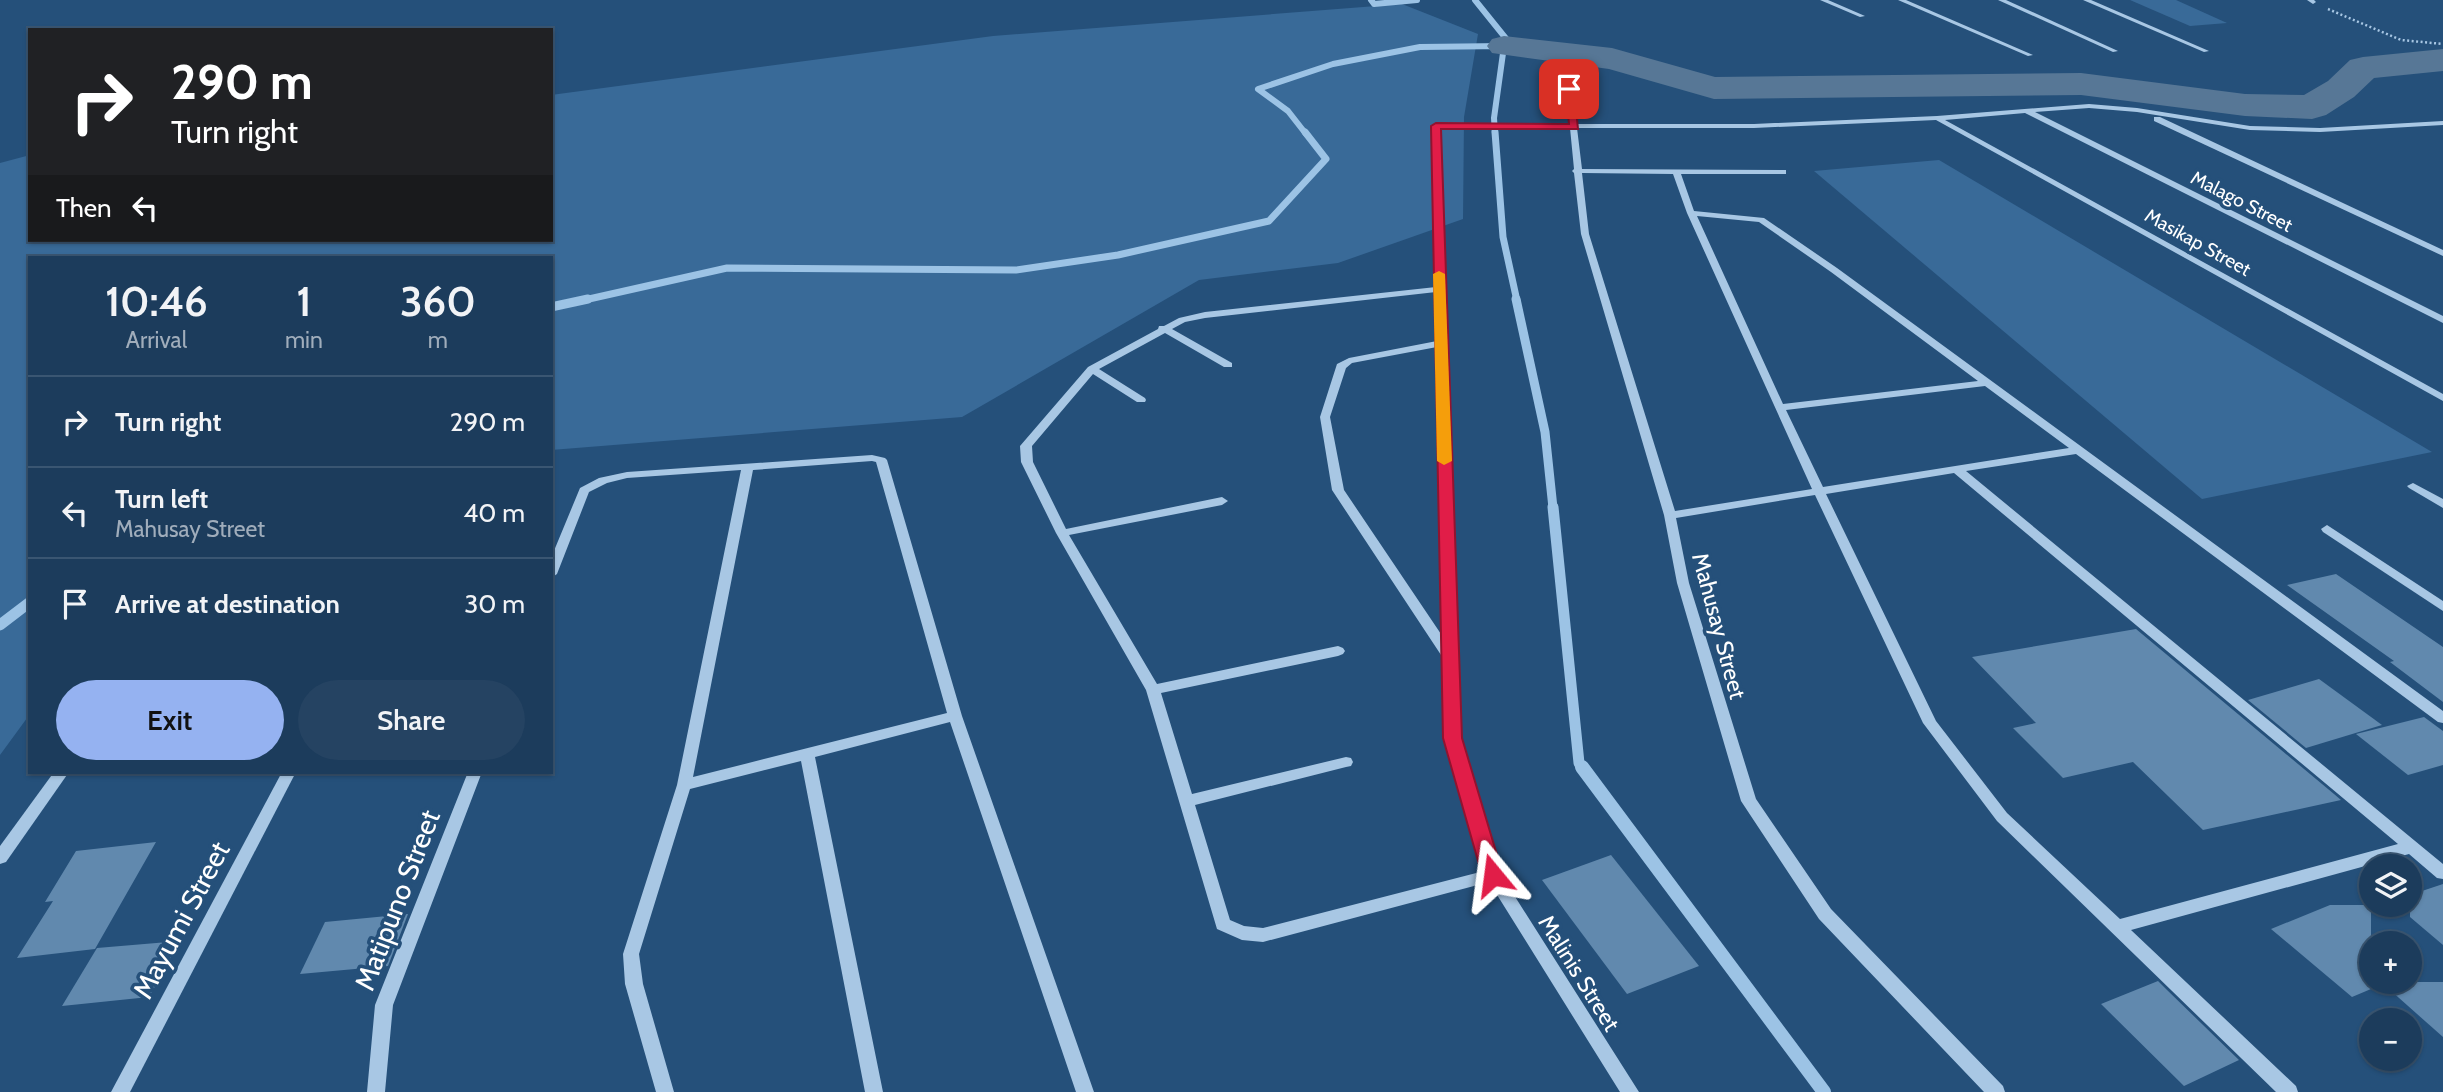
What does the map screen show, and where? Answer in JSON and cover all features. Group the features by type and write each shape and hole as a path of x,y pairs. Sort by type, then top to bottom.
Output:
{"street":[{"path":"1823,0 1862,16"},
{"path":"1902,0 2030,55"},
{"path":"2001,0 2115,51"},
{"path":"2086,0 2206,51"},
{"name":"Mahusay Street","path":"1569,89 1585,234 1670,515 1683,583 1749,802 1825,914 1996,1092"},
{"path":"1574,127 1754,127 1937,118 2089,106 2137,110 2249,128 2320,130 2443,123"},
{"name":"Malago Street","path":"2026,110 2443,320"},
{"path":"2137,110 2443,253"},
{"name":"Masikap Street","path":"1937,118 2443,398"},
{"name":"Malinis Street","path":"1574,127 1436,126 1452,738 1493,875 1630,1092"},
{"path":"1576,171 1783,172"},
{"path":"1676,171 1691,213 1779,408 1930,723 2001,817 2289,1092"},
{"path":"1691,213 1761,220 1988,383 2443,718"},
{"path":"1439,289 1205,315 1162,328 1092,369 1026,446 1027,462 1062,533 1153,690 1223,924 1242,933 1263,935 1493,875"},
{"path":"1162,328 1227,365"},
{"path":"1441,343 1349,361 1341,366 1325,417 1342,501 1450,657"},
{"path":"1092,369 1141,400"},
{"path":"1779,408 1988,383"},
{"path":"1670,515 2079,450"},
{"path":"553,569 584,490 603,480 627,475 872,458 884,465 956,716 1086,1092"},
{"path":"666,1092 634,984 631,954 684,785 748,467"},
{"path":"1956,469 2443,873"},
{"path":"2413,486 2443,504"},
{"path":"1062,533 1223,501"},
{"path":"2327,528 2443,607"},
{"path":"1153,690 1338,652"},
{"path":"684,785 956,716"},
{"path":"807,754 874,1092"},
{"path":"1187,801 1346,762"},
{"path":"0,858 61,774"},
{"name":"Mayumi Street","path":"120,1092 288,774"},
{"name":"Matipuno Street","path":"376,1092 384,1005 474,774"},
{"path":"2117,927 2411,847"}],"path":[{"path":"2311,1 2400,40 2443,44"}],"shaded area":[{"path":"2130,0 2176,0 2227,23 2190,26"},
{"path":"1402,4 1478,34 1464,117 1463,219 1338,263 1199,280 962,417 553,450 553,256 28,256 28,717 0,755 0,163 28,156 28,242 553,242 553,95 993,36"},
{"path":"1939,160 2432,452 2202,499 1814,171"}],"building":[{"path":"2336,574 2443,647 2443,702 2390,662 2394,661 2287,585"},
{"path":"2136,629 2341,800 2203,830 2133,762 2063,778 2013,728 2036,723 1972,657"},
{"path":"2319,679 2382,725 2306,748 2248,700"},
{"path":"2424,717 2443,731 2443,765 2408,775 2356,734"},
{"path":"156,842 95,949 17,958 53,901 45,902 76,851"},
{"path":"1611,855 1699,966 1627,994 1542,880"},
{"path":"2443,884 2443,945 2410,917 2422,917 2422,891"},
{"path":"2330,905 2359,905 2359,917 2371,917 2371,931 2359,931 2359,994 2352,997 2271,929"},
{"path":"408,914 388,966 300,974 325,922"},
{"path":"180,941 149,997 62,1006 97,948"},
{"path":"2158,981 2239,1060 2184,1086 2101,1004"},
{"path":"2422,982 2443,982 2443,1037 2422,1018 2422,1008 2410,1008 2395,994 2422,994"}],"waterway":[{"path":"1371,0 1374,4 1417,0"},
{"path":"1475,0 1512,46"},
{"path":"1306,134 1288,111 1258,89 1333,64 1420,47 1504,46 1494,118 1495,134"},
{"path":"1504,46 1612,59 1714,88 2081,84 2245,105 2312,107 2341,89 2363,68 2443,60"},
{"path":"580,301 727,268 1016,270 1118,255 1269,221 1326,159 1305,132"},
{"path":"1495,132 1503,237 1517,301"},
{"path":"553,307 588,299"},
{"path":"1516,299 1545,432 1553,508"},
{"path":"1553,507 1579,763 1583,768"},
{"path":"0,625 28,604"},
{"path":"1582,767 1824,1092"}],"slow traffic":[{"path":"1439,274 1444,461"}],"route":[{"path":"1493,875 1452,738 1436,126 1574,127 1569,89"}]}
